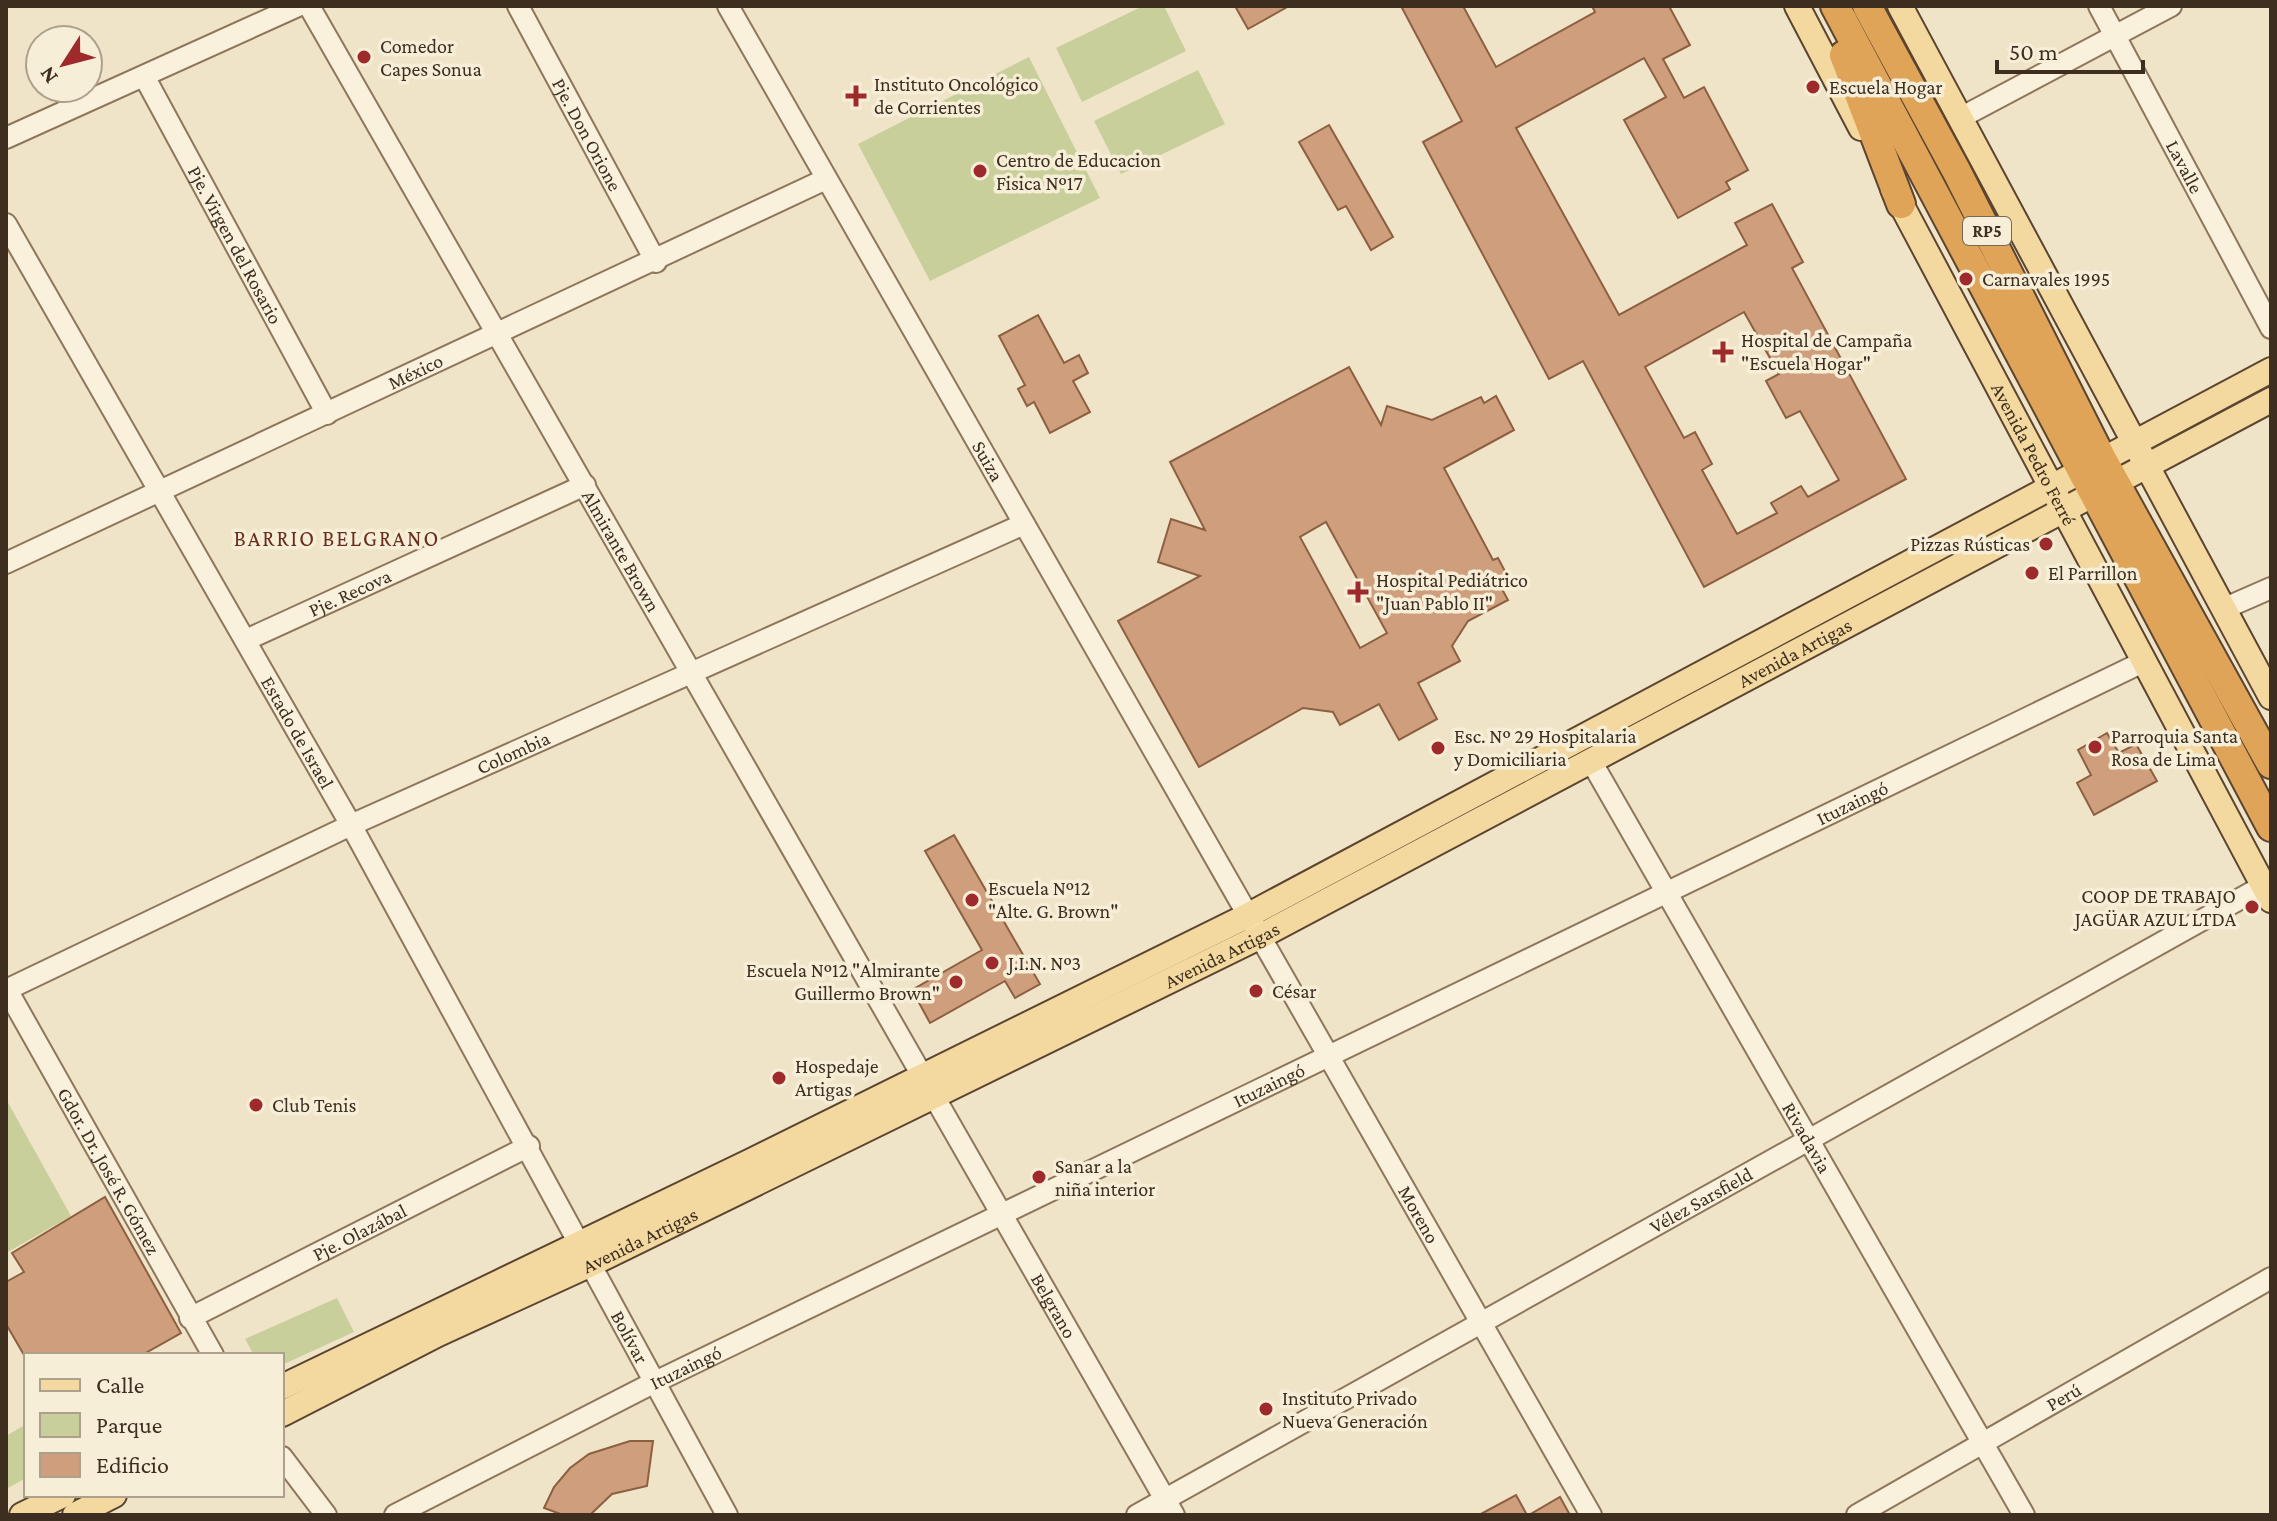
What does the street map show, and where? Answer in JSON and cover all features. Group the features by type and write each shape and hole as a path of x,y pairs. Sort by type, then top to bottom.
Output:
{"highway":[{"path":"1826,6 1901,204"},
{"name":"Avenida Pedro Ferré","path":"1835,6 2097,476 2271,764"},
{"name":"Avenida Pedro Ferré","path":"1867,6 1957,172 2097,476 2271,827"},
{"path":"1885,6 1957,172"}],"main road":[{"name":"Avenida Pedro Ferré","path":"1797,6 2267,893"},
{"path":"1900,6 2271,697"},
{"path":"2097,476 2132,443 2271,370"},
{"name":"Avenida Artigas","path":"1253,926 2050,487 2144,465 2271,400"},
{"name":"Avenida Artigas","path":"284,1413 587,1253 1591,761 2063,509 2097,476"},
{"name":"Avenida Artigas","path":"284,1386 587,1253"},
{"path":"22,1515 59,1497"},
{"path":"75,1515 110,1497"}],"street":[{"path":"6,138 298,6"},
{"name":"Almirante Brown","path":"309,6 926,1086"},
{"name":"Pje. Don Orione","path":"518,6 656,262"},
{"name":"Suiza","path":"728,6 1253,926"},
{"name":"Lavalle","path":"2099,6 2271,328"},
{"path":"1960,118 2171,6"},
{"name":"Pje. Virgen del Rosario","path":"144,76 327,414"},
{"name":"México","path":"6,563 656,262 826,179"},
{"name":"Estado de Israel","path":"6,224 351,825 587,1253"},
{"name":"Pje. Recova","path":"246,640 585,485"},
{"name":"Colombia","path":"6,989 351,825 1024,524"},
{"path":"2223,609 2271,588"},
{"name":"Ituzaingó","path":"395,1515 653,1383 2145,661"},
{"name":"Rivadavia","path":"1591,761 2024,1515"},
{"name":"Vélez Sarsfield","path":"1137,1515 1169,1507 1480,1321 2267,893"},
{"name":"Moreno","path":"1253,926 1591,1515"},
{"name":"Gdor. Dr. José R. Gómez","path":"6,989 212,1353"},
{"name":"Belgrano","path":"926,1086 1003,1214 1169,1507"},
{"name":"Pje. Olazábal","path":"190,1318 529,1146"},
{"name":"Bolívar","path":"587,1253 653,1383 727,1515"},
{"name":"Perú","path":"1857,1515 2271,1278"},
{"path":"284,1460 326,1515"}],"green space":[{"path":"1143,6 1164,6 1186,51 1082,102 1056,48"},
{"name":"Centro de Educacion Fisica Nº17","path":"1029,57 1100,198 930,281 858,144"},
{"path":"1198,70 1225,124 1121,174 1094,121"},
{"path":"6,1099 71,1216 6,1253"},
{"path":"337,1298 354,1332 284,1364 284,1353 253,1353 245,1339"},
{"path":"23,1426 24,1479 6,1489 6,1436"}],"building":[{"path":"1235,6 1289,6 1248,29"},
{"path":"1401,6 1463,6 1496,67 1595,12 1592,6 1669,6 1690,45 1663,59 1684,98 1704,87 1748,170 1726,182 1730,189 1678,218 1624,120 1666,97 1644,58 1516,128 1619,315 1747,245 1735,223 1772,204 1803,262 1792,268 1906,479 1704,587 1583,361 1549,379 1423,142 1462,121","holes":["1744,312 1779,374 1766,381 1786,418 1800,411 1839,480 1808,497 1801,486 1771,503 1777,513 1737,534 1702,470 1712,464 1695,432 1684,438 1645,367"]},
{"path":"1329,125 1393,237 1371,250 1346,206 1338,210 1299,142"},
{"path":"1038,315 1064,363 1079,355 1088,373 1073,381 1090,412 1050,433 1034,402 1027,406 1018,389 1025,385 999,336"},
{"name":"Hospital Pediátrico \"Juan Pablo II\"","path":"1349,367 1381,425 1387,406 1432,420 1481,397 1484,403 1496,396 1514,430 1444,468 1493,560 1498,558 1507,575 1497,580 1508,600 1468,621 1452,646 1460,661 1418,683 1437,719 1399,740 1379,704 1340,725 1333,712 1303,708 1199,767 1118,621 1200,576 1158,562 1171,519 1205,530 1170,462","holes":["1326,522 1387,633 1360,648 1300,537"]},
{"name":"Parroquia Santa Rosa de Lima","path":"2107,733 2119,753 2136,744 2157,781 2094,815 2077,783 2091,775 2078,750"},
{"name":"Escuela Nº12 \"Alte. G. Brown\"","path":"954,835 1040,984 1015,998 1005,981 930,1023 912,990 982,950 925,851"},
{"path":"105,1197 181,1333 146,1353 24,1355 6,1324 6,1282 24,1272 12,1253"},
{"path":"630,1441 653,1441 647,1486 612,1494 590,1515 563,1515 544,1508 554,1487 570,1468 589,1454"},
{"path":"1516,1495 1527,1515 1479,1515"},
{"path":"1560,1497 1570,1515 1529,1515"}],"place":[{"name":"Comedor Capes Sonua","path":"364,57"},
{"name":"Escuela Hogar","path":"1813,87"},
{"name":"Instituto Oncológico de Corrientes","path":"856,96"},
{"name":"Centro de Educacion Fisica Nº17","path":"980,171"},
{"name":"Carnavales 1995","path":"1966,279"},
{"name":"Hospital de Campaña \"Escuela Hogar\"","path":"1723,352"},
{"name":"Pizzas Rústicas","path":"2046,544"},
{"name":"El Parrillon","path":"2032,573"},
{"name":"Hospital Pediátrico \"Juan Pablo II\"","path":"1358,592"},
{"name":"Parroquia Santa Rosa de Lima","path":"2095,747"},
{"name":"Esc. Nº 29 Hospitalaria y Domiciliaria","path":"1438,748"},
{"name":"Escuela Nº12 \"Alte. G. Brown\"","path":"972,900"},
{"name":"COOP DE TRABAJO JAGÜAR AZUL LTDA","path":"2252,907"},
{"name":"J.I.N. Nº3","path":"992,963"},
{"name":"Escuela Nº12 \"Almirante Guillermo Brown\"","path":"956,982"},
{"name":"César","path":"1256,991"},
{"name":"Hospedaje Artigas","path":"779,1078"},
{"name":"Club Tenis","path":"256,1105"},
{"name":"Sanar a la niña interior","path":"1039,1177"},
{"name":"Instituto Privado Nueva Generación","path":"1266,1409"}],"district":[{"name":"BARRIO BELGRANO","path":"337,538"}]}
